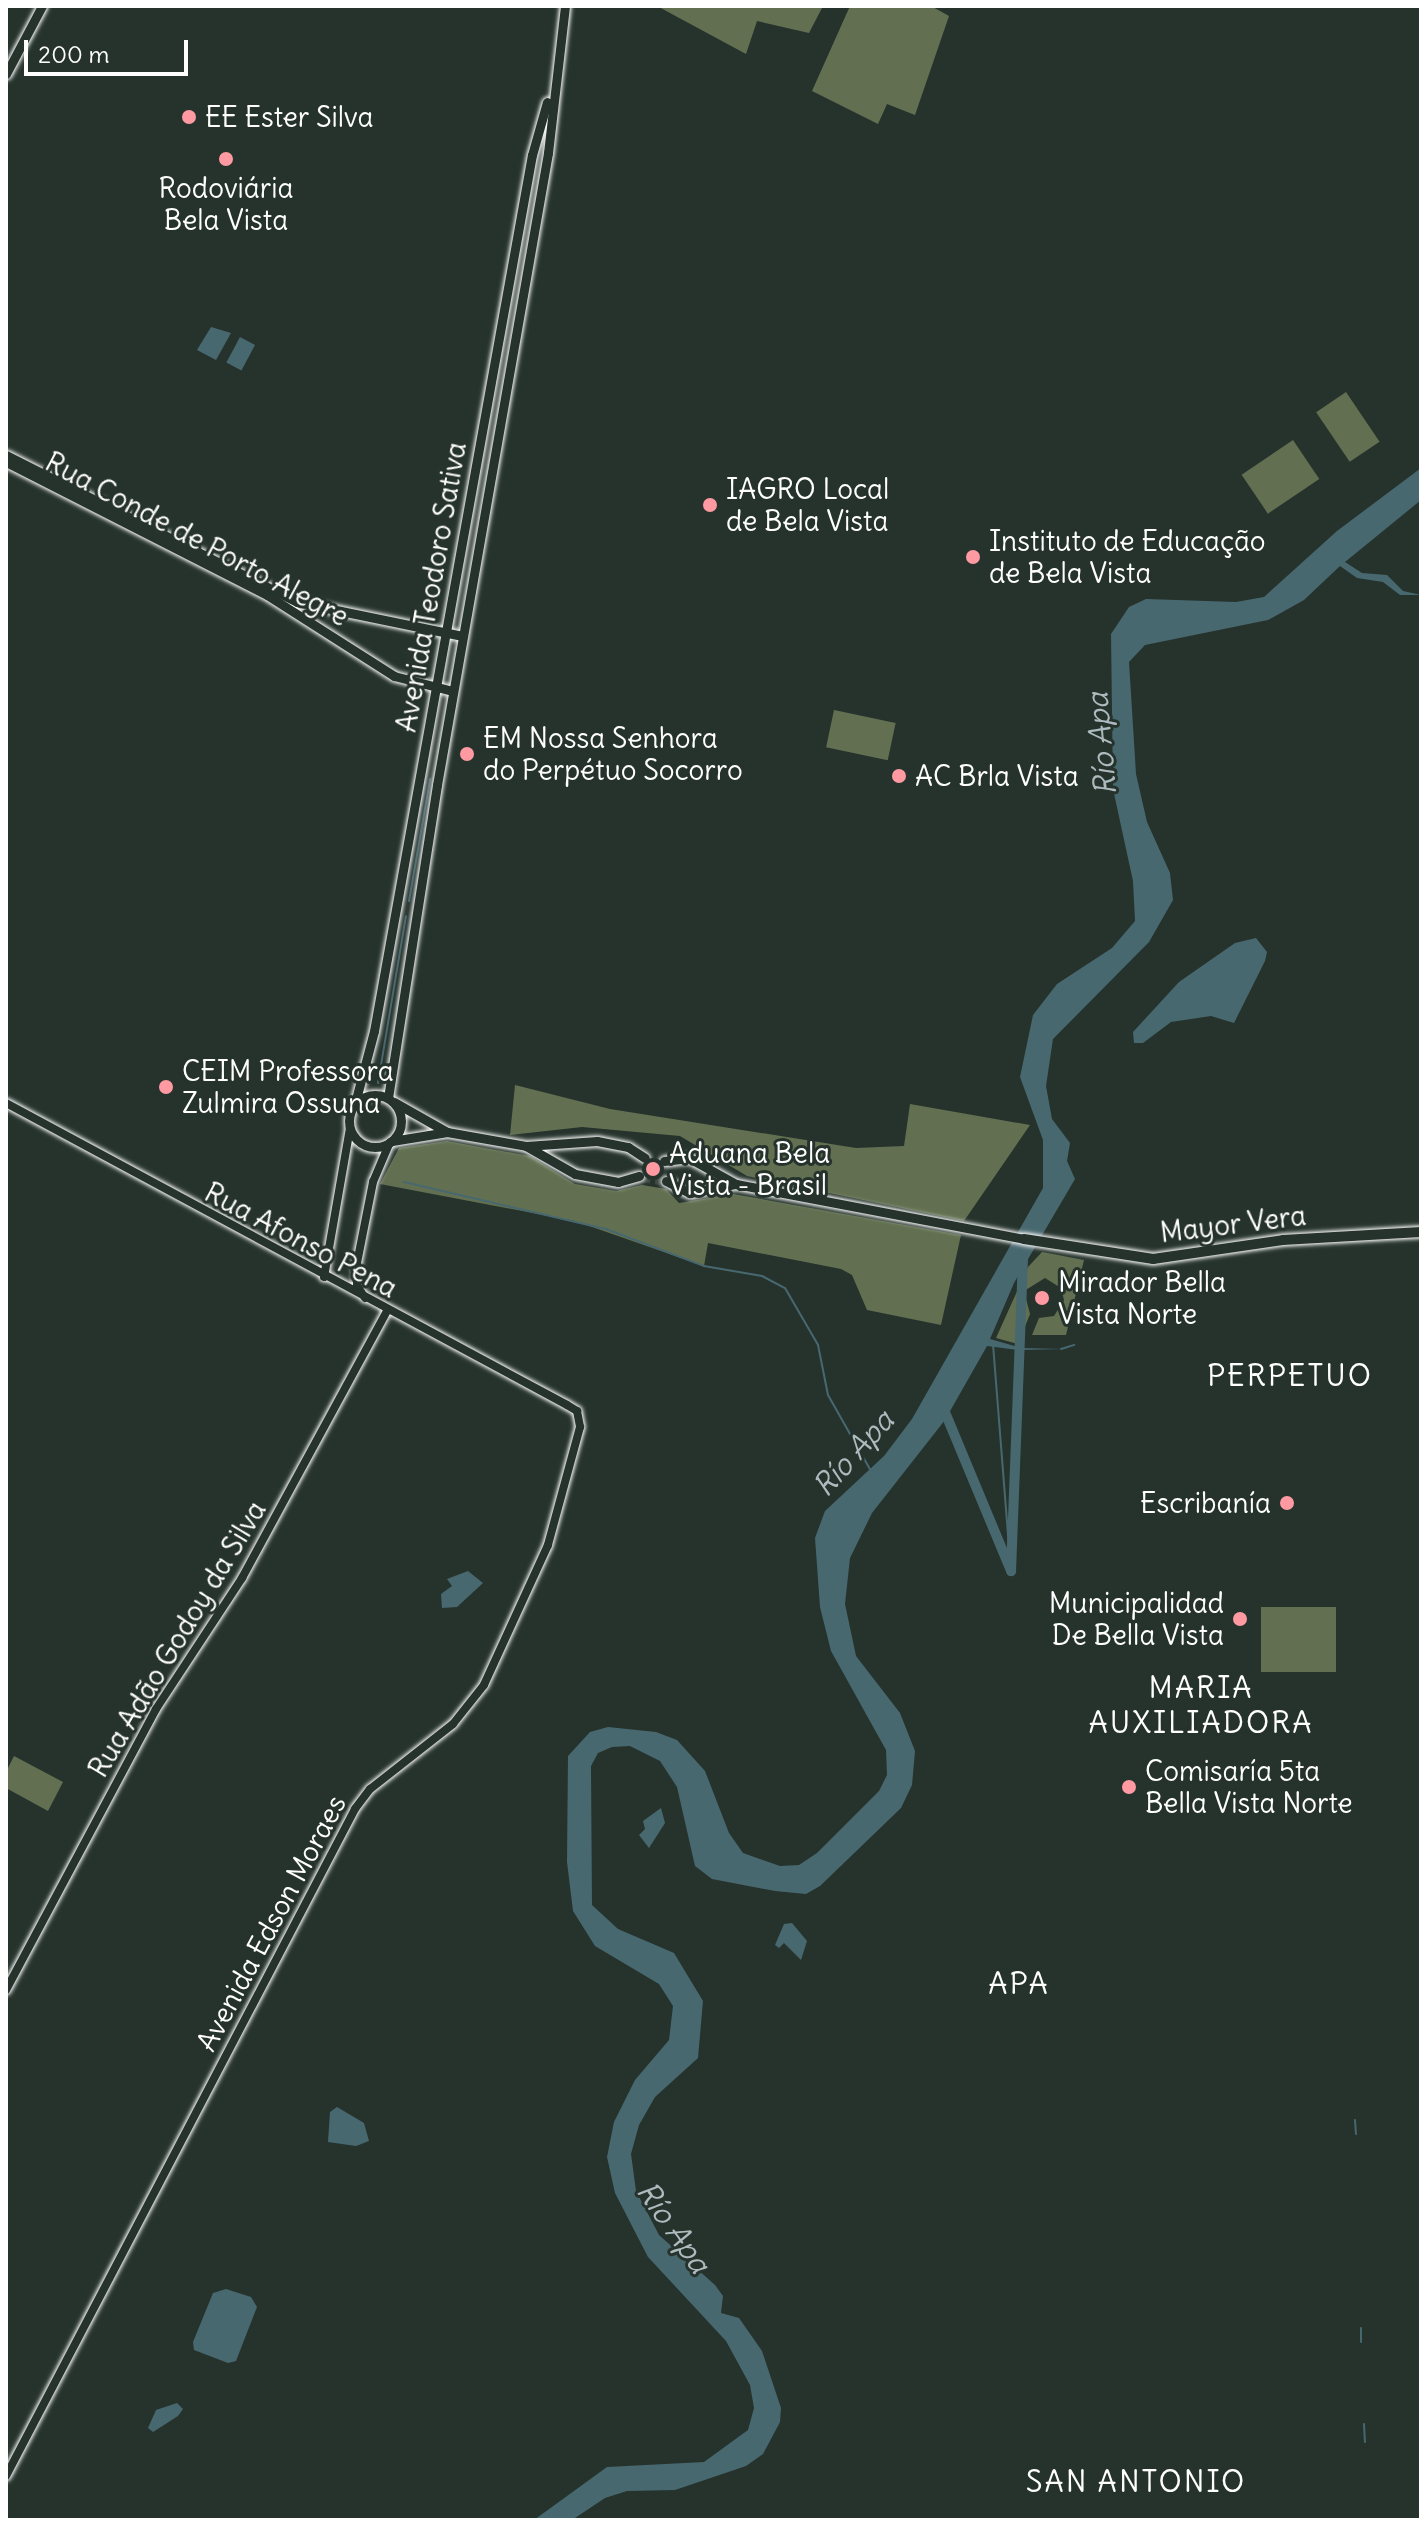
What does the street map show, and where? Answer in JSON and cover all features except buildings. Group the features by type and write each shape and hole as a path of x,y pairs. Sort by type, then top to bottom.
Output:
{"highway":[{"name":"Mayor Vera","path":"1024,1239 1153,1259 1297,1239 1421,1232"}],"main road":[{"path":"6,74 42,6"},
{"name":"Avenida Teodoro Sativa","path":"391,1100 453,691 547,156 553,79 565,6"},
{"name":"Avenida Teodoro Sativa","path":"355,1103 374,1031 532,155 553,79"},
{"path":"532,155 547,156"},
{"name":"Rua Conde de Porto Alegre","path":"6,455 297,602 463,636"},
{"name":"Rua Conde de Porto Alegre","path":"6,462 267,595 394,676 434,689 453,691"},
{"path":"447,1132 370,1146 350,1128 355,1103 374,1094 391,1100 447,1132 526,1146 581,1139 622,1145 644,1157 640,1176 618,1182 575,1174 526,1146"},
{"path":"391,1100 402,1122 391,1142"},
{"path":"736,1184 690,1193 664,1180 667,1162 689,1158 736,1184 1024,1239"}],"street":[{"name":"Rua Afonso Pena","path":"6,1103 577,1411"},
{"path":"324,1277 350,1128"},
{"path":"365,1299 357,1285 357,1263 373,1182 391,1142"},
{"name":"Rua Adão Godoy da Silva","path":"6,1990 156,1709 242,1578 387,1311"},
{"name":"Avenida Edson Moraes","path":"6,2476 355,1809 370,1789 453,1724 484,1685 554,1528 580,1427 577,1411"}],"green space":[{"path":"657,6 823,6 809,33 757,21 746,54"},
{"path":"850,6 931,6 949,16 915,115 887,104 878,124 812,91"},
{"path":"1346,392 1380,442 1350,462 1316,412"},
{"path":"1293,440 1319,479 1268,514 1242,475"},
{"path":"834,710 896,723 888,760 826,747"},
{"path":"515,1085 610,1109 856,1148 904,1146 910,1104 1030,1125 964,1221 747,1176 680,1136 582,1127 510,1135"},
{"path":"447,1141 530,1156 575,1184 616,1191 642,1185 666,1189 679,1203 733,1194 961,1235 941,1325 867,1310 852,1275 841,1269 708,1243 704,1266 575,1221 380,1184 399,1148"},
{"path":"1042,1252 1084,1260 1066,1335 1032,1335 1039,1318 1054,1316 1064,1300 1061,1288 1045,1278 1024,1291 1030,1314 1018,1344 996,1338 1028,1267"},
{"path":"1261,1607 1336,1607 1336,1672 1261,1672"},
{"path":"14,1756 63,1782 48,1811 6,1788 6,1772"}],"water":[{"path":"211,327 231,333 216,360 197,350"},
{"path":"240,337 255,345 241,371 226,363"},
{"path":"1421,468 1421,500 1345,562 1362,573 1387,575 1403,591 1421,595 1400,595 1383,582 1357,578 1340,566 1304,600 1268,620 1145,645 1129,662 1136,774 1147,822 1170,873 1173,900 1149,942 1053,1039 1046,1086 1052,1119 1070,1143 1067,1161 1075,1179 1014,1283 990,1339 1022,1348 1063,1349 1019,1350 987,1346 945,1420 872,1513 850,1558 845,1604 856,1656 900,1713 915,1751 912,1785 901,1808 820,1886 806,1894 775,1891 712,1879 695,1866 677,1787 660,1761 630,1746 612,1747 598,1753 591,1766 592,1905 618,1929 674,1953 703,2001 698,2058 655,2097 639,2125 631,2154 636,2191 659,2235 715,2285 723,2296 721,2313 739,2318 762,2351 781,2408 780,2422 763,2454 746,2466 675,2490 627,2491 605,2498 572,2520 534,2520 607,2467 704,2462 748,2430 754,2408 750,2385 726,2341 648,2257 615,2193 607,2157 614,2122 635,2080 669,2040 673,2006 659,1984 595,1946 573,1911 567,1862 568,1756 590,1732 608,1727 656,1732 677,1740 705,1771 729,1833 743,1853 780,1866 799,1865 817,1853 879,1791 887,1775 886,1750 831,1651 820,1607 815,1538 825,1511 884,1456 912,1419 1043,1188 1043,1140 1020,1077 1033,1015 1057,984 1112,948 1135,921 1133,881 1113,789 1111,634 1129,607 1146,599 1236,602 1264,597 1337,531"},
{"path":"1256,938 1267,952 1265,961 1234,1023 1211,1016 1171,1022 1143,1043 1134,1043 1133,1032 1179,982 1235,943"},
{"path":"468,1571 483,1583 457,1607 442,1608 441,1594 452,1586 447,1579"},
{"path":"661,1808 665,1823 649,1848 639,1835 645,1829 643,1821"},
{"path":"792,1923 807,1941 801,1960 784,1943 779,1948 775,1945 784,1924"},
{"path":"337,2107 364,2123 369,2141 356,2146 328,2142 330,2112"},
{"path":"226,2289 251,2297 257,2307 236,2361 228,2363 194,2350 193,2342 213,2293"},
{"path":"177,2403 183,2409 178,2416 153,2432 148,2428 156,2410"}],"waterway":[{"path":"409,901 430,779"},
{"path":"378,1083 406,916"},
{"path":"404,1182 606,1229 704,1266 762,1276 785,1288 818,1345 828,1395 871,1471"},
{"name":"Río Apa","path":"942,1405 1011,1571 1023,1254"},
{"path":"993,1344 1011,1571"},
{"path":"1061,1349 1074,1345"},
{"path":"1355,2120 1356,2134"},
{"path":"1361,2328 1361,2342"},
{"path":"1364,2424 1365,2442"}],"tunnel":[{"path":"642,1177 661,1180"}],"place":[{"name":"EE Ester Silva","path":"189,117"},
{"name":"Rodoviária Bela Vista","path":"226,159"},
{"name":"IAGRO Local de Bela Vista","path":"710,505"},
{"name":"Instituto de Educação de Bela Vista","path":"973,557"},
{"name":"EM Nossa Senhora do Perpétuo Socorro","path":"467,754"},
{"name":"AC Brla Vista","path":"899,776"},
{"name":"CEIM Professora Zulmira Ossuna","path":"166,1087"},
{"name":"Aduana Bela Vista - Brasil","path":"653,1169"},
{"name":"Mirador Bella Vista Norte","path":"1042,1298"},
{"name":"Escribanía","path":"1287,1503"},
{"name":"Municipalidad De Bella Vista","path":"1240,1619"},
{"name":"Comisaría 5ta Bella Vista Norte","path":"1129,1787"}],"district":[{"name":"PERPETUO","path":"1290,1375"},
{"name":"MARIA AUXILIADORA","path":"1201,1704"},
{"name":"APA","path":"1019,1983"},
{"name":"SAN ANTONIO","path":"1136,2481"}]}
